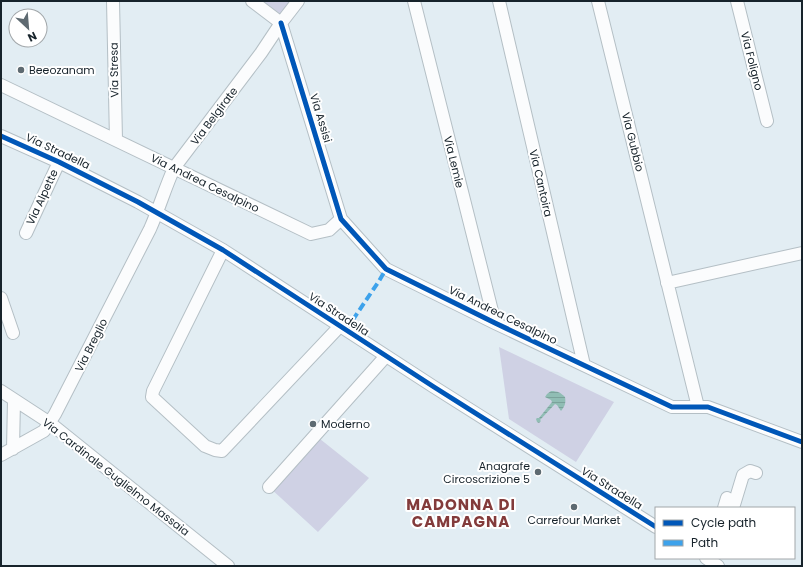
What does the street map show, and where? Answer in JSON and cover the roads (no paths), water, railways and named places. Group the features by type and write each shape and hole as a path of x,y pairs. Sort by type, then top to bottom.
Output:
{"street":[{"name":"Via Stresa","path":"113,1 116,140"},
{"path":"252,1 281,24"},
{"name":"Via Belgirate","path":"157,213 174,168 261,53 298,1"},
{"name":"Via Lemie","path":"414,1 495,322"},
{"name":"Via Cantoira","path":"499,1 584,365"},
{"name":"Via Gubbio","path":"598,1 698,407"},
{"name":"Via Foligno","path":"737,1 767,121"},
{"name":"Via Assisi","path":"281,24 341,219"},
{"name":"Via Andrea Cesalpino","path":"1,85 311,234 329,230 341,219 386,269 672,407 698,407"},
{"name":"Via Stradella","path":"1,136 59,162 157,213 223,250 386,356 655,526"},
{"name":"Via Alpette","path":"26,233 59,162"},
{"name":"Via Breglio","path":"1,455 44,431 50,423 157,213"},
{"path":"223,250 152,391 152,397 205,446 222,451 340,326"},
{"path":"667,283 802,253"},
{"path":"1,298 14,333"},
{"path":"269,487 386,356"},
{"name":"Via Cardinale Guglielmo Massaia","path":"1,391 50,423 228,566"},
{"path":"12,449 14,400"},
{"path":"698,407 708,407 802,442"},
{"path":"728,505 744,475 750,471 756,473"}],"place":[{"name":"Beeozanam","path":"21,70"},
{"name":"Moderno","path":"313,424"},
{"name":"Anagrafe Circoscrizione 5","path":"538,472"},
{"name":"Carrefour Market","path":"574,507"}],"district":[{"name":"MADONNA DI CAMPAGNA","path":"461,514"}]}
